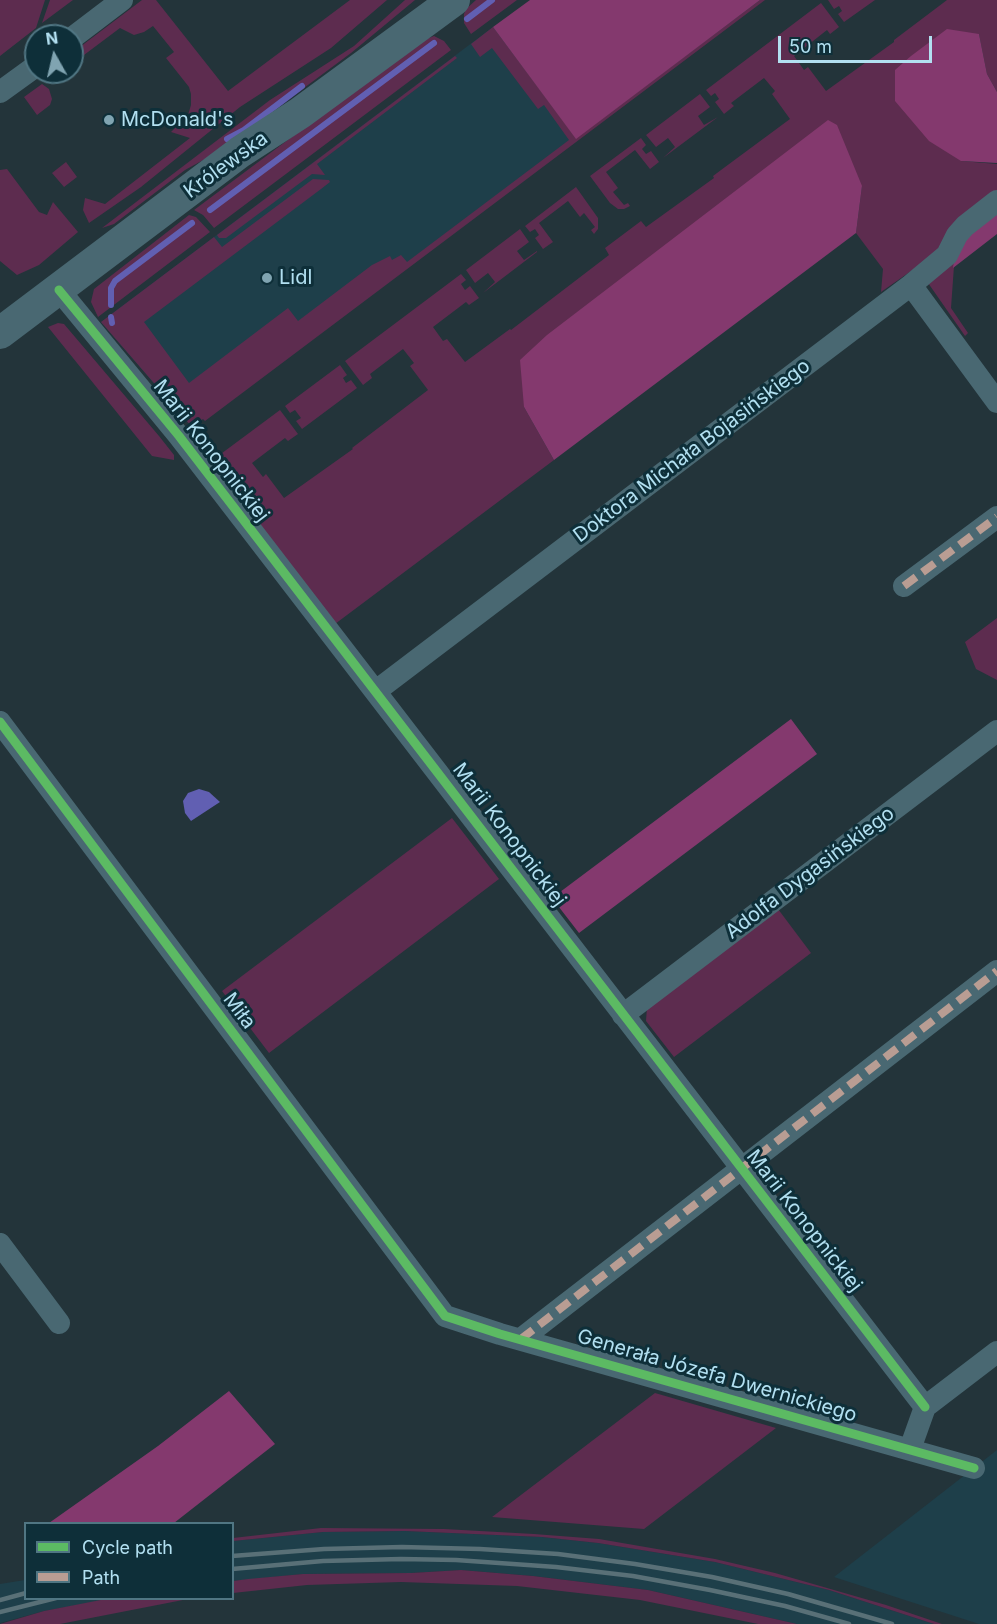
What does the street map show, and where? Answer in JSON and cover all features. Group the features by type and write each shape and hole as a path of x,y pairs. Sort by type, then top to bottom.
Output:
{"main road":[{"name":"Królewska","path":"0,333 240,152 300,113 453,0"}],"street":[{"path":"84,29 122,0"},
{"path":"0,92 24,75"},
{"name":"Doktora Michała Bojasińskiego","path":"376,691 910,285 947,255 960,230 997,201"},
{"path":"910,285 997,402"},
{"name":"Marii Konopnickiej","path":"59,290 179,436 925,1407"},
{"path":"904,586 997,517"},
{"name":"Miła","path":"0,722 441,1312 450,1318"},
{"name":"Adolfa Dygasińskiego","path":"623,1015 997,731"},
{"path":"521,1339 997,971"},
{"path":"0,1244 59,1323"},
{"name":"Generała Józefa Dwernickiego","path":"450,1318 974,1468"},
{"path":"910,1449 925,1407 997,1352"}],"shaded area":[{"path":"0,0 45,0 37,24 24,24 24,37 0,56"},
{"path":"50,0 73,0 42,23"},
{"path":"142,0 156,0 228,91 350,0 387,0 331,48 240,107 141,187 89,223 83,210 85,198 105,204 190,138 171,132 188,115 191,94 189,87 166,58 174,52 153,26 134,35 120,28 84,55 84,44"},
{"path":"405,0 415,0 351,53 242,134 238,141 185,170 114,224 102,228 270,100 354,46"},
{"path":"476,0 517,0 471,34 464,23 464,14"},
{"path":"530,0 760,0 576,139 493,27"},
{"path":"760,0 765,0 205,421 203,419 192,427 101,322 214,237 222,247 313,179 329,180 330,182 321,189 144,322 189,383 288,308 298,321 372,265 390,256 392,260 401,255 407,262 569,140 544,105 538,109 492,48 480,57 471,44 493,27 576,138"},
{"path":"828,0 875,0 844,22 838,14 842,11 839,6 834,9"},
{"path":"947,0 997,0 997,92 987,74 979,34 961,161 997,164 997,195 934,255 881,292 883,269 856,233 862,186 524,407 554,460 335,624 210,462 280,410 298,434 288,441 285,438 252,463 263,477 266,474 284,498 353,449 428,390 410,366 414,363 403,349 370,374 372,378 363,385 345,361 461,274 466,280 461,284 465,290 470,286 479,298 469,305 466,302 433,327 443,341 447,339 465,362 609,255 605,248 641,221 646,227 790,119 772,94 775,91 764,78 731,103 734,106 724,114 715,102 719,99 715,93 711,96 706,90 821,3 839,27 830,34 827,30 794,56 804,70 808,67 826,91"},
{"path":"493,27 576,139 192,427 101,322"},
{"path":"947,29 979,34 987,74 997,92 997,163 961,161 929,141 895,101 895,70"},
{"path":"434,36 444,41 451,50 214,228 203,215 194,210 419,42"},
{"path":"455,56 457,58 317,164 325,175 312,174 226,238 219,238 217,235"},
{"path":"42,84 49,89 52,99 50,105 37,115 24,97"},
{"path":"700,94 710,107 698,116 704,125 718,117 663,158 675,147 668,138 656,147 646,135"},
{"path":"828,120 837,125 862,186 856,233 554,460 524,407 520,360 547,335"},
{"path":"641,138 646,145 642,149 646,154 651,151 659,162 650,169 635,150 606,172 618,188 613,192 624,205 628,203 630,206 618,209 610,203 590,176"},
{"path":"66,162 77,177 64,187 52,173"},
{"path":"7,169 39,212 47,215 53,202 78,232 39,265 17,275 0,261 0,170"},
{"path":"576,187 598,218 598,229 594,234 591,230 595,227 584,213 580,217 568,201 539,223 553,242 543,249 535,238 539,235 535,229 530,232 525,226"},
{"path":"997,206 997,234 953,268 955,252"},
{"path":"189,215 196,217 210,232 98,317 91,302 94,289"},
{"path":"520,229 529,242 517,251 524,260 537,252 483,293 495,282 488,273 475,283 466,270"},
{"path":"955,252 951,308 968,333 965,336 926,280"},
{"path":"58,323 64,324 159,436 174,455 174,460 152,456 48,327"},
{"path":"340,365 347,375 343,378 346,383 351,380 357,388 302,429 296,421 301,418 295,410 290,413 285,406"},
{"path":"997,618 997,680 976,669 965,642"},
{"path":"791,719 817,754 579,933 552,898"},
{"path":"199,789 209,792 220,802 191,821 185,813 183,801 188,793"},
{"path":"452,818 499,879 269,1053 222,991"},
{"path":"778,909 811,953 674,1057 646,1021 647,1007"},
{"path":"229,1391 275,1444 175,1522 50,1522 158,1446"},
{"path":"655,1393 776,1428 644,1529 492,1517"},
{"path":"997,1450 997,1624 979,1624 834,1577"},
{"path":"321,1528 444,1529 599,1539 715,1559 775,1573 886,1605 942,1624 934,1624 829,1590 715,1562 598,1543 542,1537 405,1531 323,1532 234,1541 234,1538"},
{"path":"405,1531 542,1537 598,1543 715,1562 829,1590 934,1624 797,1624 648,1590 461,1570 303,1574 234,1581 234,1541 323,1532"},
{"path":"461,1570 648,1590 797,1624 758,1624 640,1600 517,1586 401,1582 307,1585 234,1593 234,1581 248,1579 303,1574"},
{"path":"24,1580 24,1600 105,1600 44,1611 0,1623 0,1584"},
{"path":"101,1600 183,1600 60,1624 0,1624 44,1611"}],"waterway":[{"path":"467,19 492,0"},
{"path":"210,210 434,43"},
{"path":"227,139 244,130 302,86"},
{"path":"111,305 111,288 115,281 192,223"},
{"path":"111,317 112,323"}],"railway":[{"path":"234,1556 324,1549 402,1547 558,1554 712,1577 788,1594 892,1624"},
{"path":"234,1569 323,1561 401,1559 456,1560 556,1567 633,1576 710,1590 785,1606 849,1624"},
{"path":"0,1600 24,1594"},
{"path":"0,1612 48,1600"}],"marked path":[{"path":"904,586 997,517"},
{"path":"521,1339 997,971"}],"cycle path":[{"path":"59,290 179,436 925,1407"},
{"path":"0,722 445,1316 500,1334 974,1468"}],"place":[{"name":"McDonald's","path":"109,120"},
{"name":"Lidl","path":"267,278"}]}
